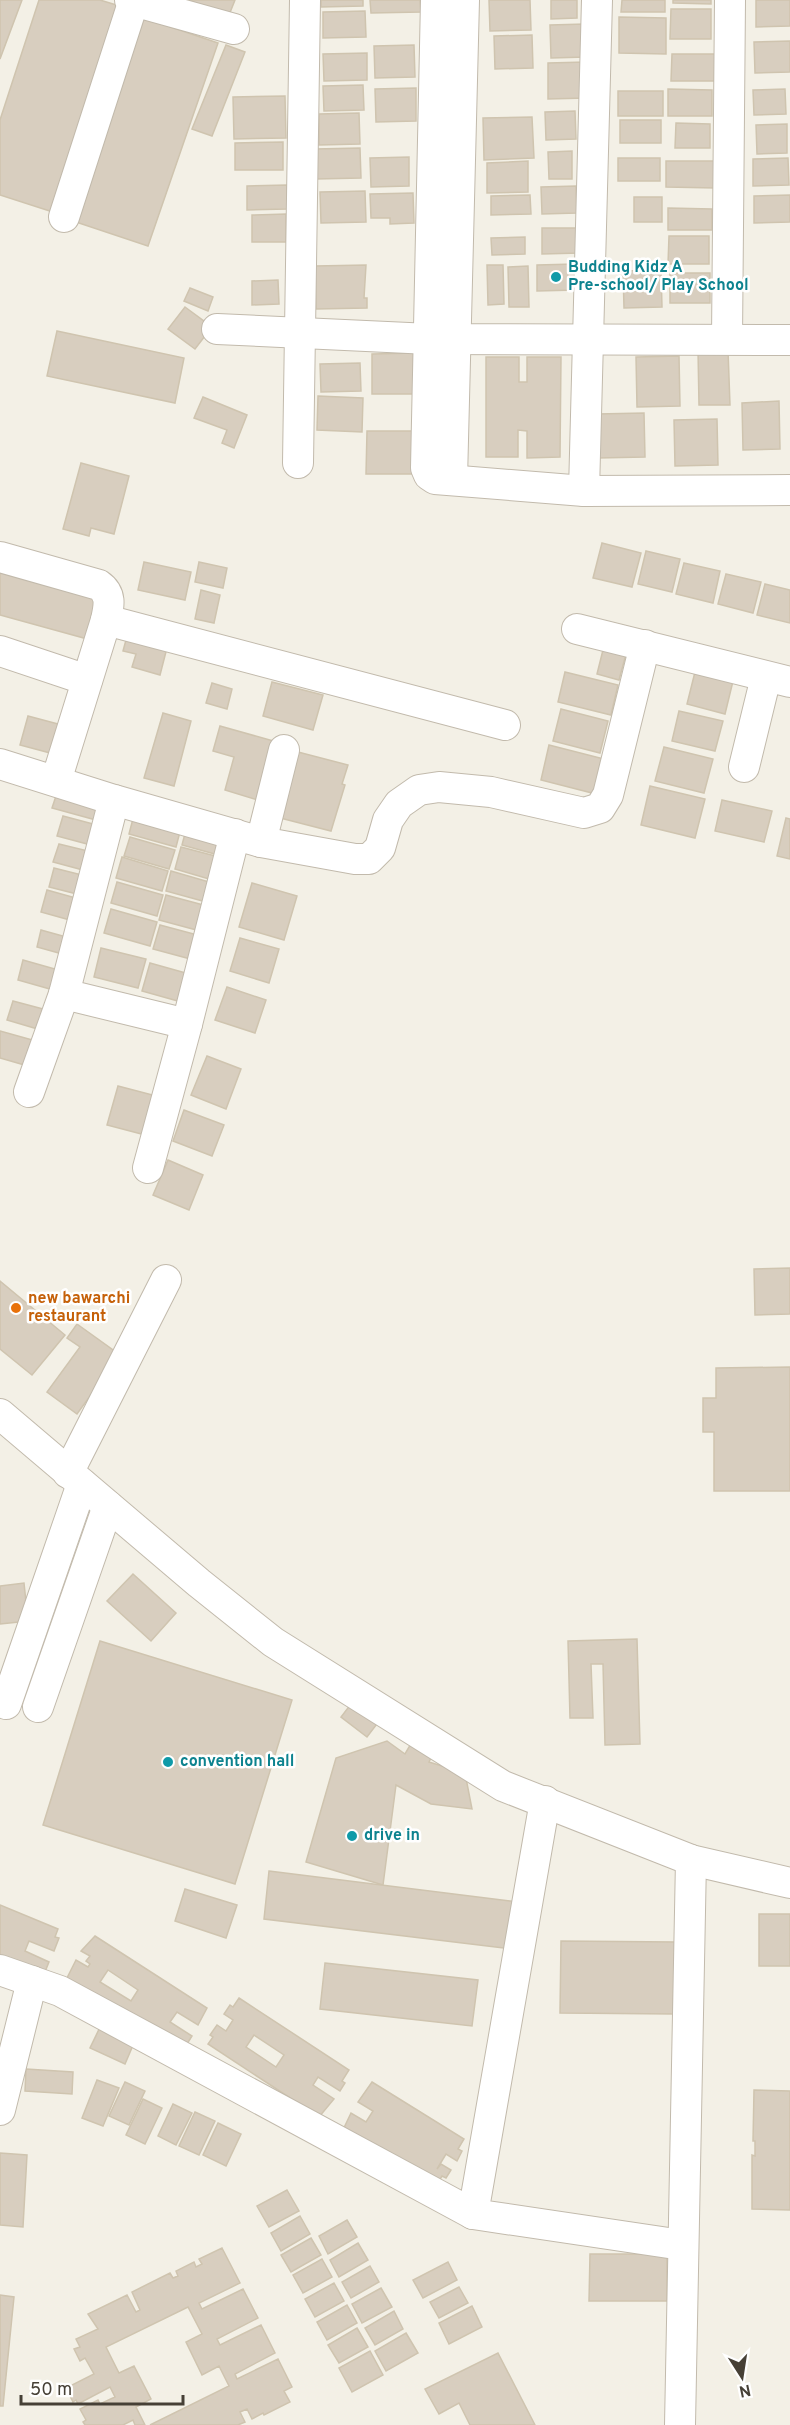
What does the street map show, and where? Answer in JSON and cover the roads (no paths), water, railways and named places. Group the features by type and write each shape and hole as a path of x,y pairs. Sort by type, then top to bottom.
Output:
{"street":[{"path":"64,217 133,0 234,29"},
{"path":"298,463 305,0"},
{"path":"436,0 447,133"},
{"path":"464,0 447,133 442,339 452,480 584,490 790,490"},
{"path":"584,490 597,0"},
{"path":"727,339 730,0"},
{"path":"216,329 442,339 790,340"},
{"path":"0,557 99,585 106,590 108,596 106,620 56,782"},
{"path":"106,620 505,725"},
{"path":"577,629 778,679 744,767"},
{"path":"0,764 114,800 248,838 355,859 369,859 380,848 388,820 399,804 418,790 439,787 491,792 584,813 600,807 608,795 645,645"},
{"path":"0,651 87,680"},
{"path":"148,1168 188,1024 248,838 284,750"},
{"path":"29,1092 64,994 114,800"},
{"path":"64,994 188,1024"},
{"path":"6,1704 75,1478 166,1280"},
{"path":"0,1414 199,1583 273,1642 503,1786 691,1860 790,1883"},
{"path":"38,1707 108,1506"},
{"path":"473,2214 545,1801"},
{"path":"680,2425 691,1860"},
{"path":"0,1970 60,1991 473,2214 682,2245"},
{"path":"0,1995 32,1982"},
{"path":"0,2110 32,1982"}],"place":[{"name":"Budding Kidz A Pre-school/ Play School","path":"556,277"},
{"name":"new bawarchi restaurant","path":"16,1308"},
{"name":"convention hall","path":"168,1762"},
{"name":"drive in","path":"352,1836"}]}
